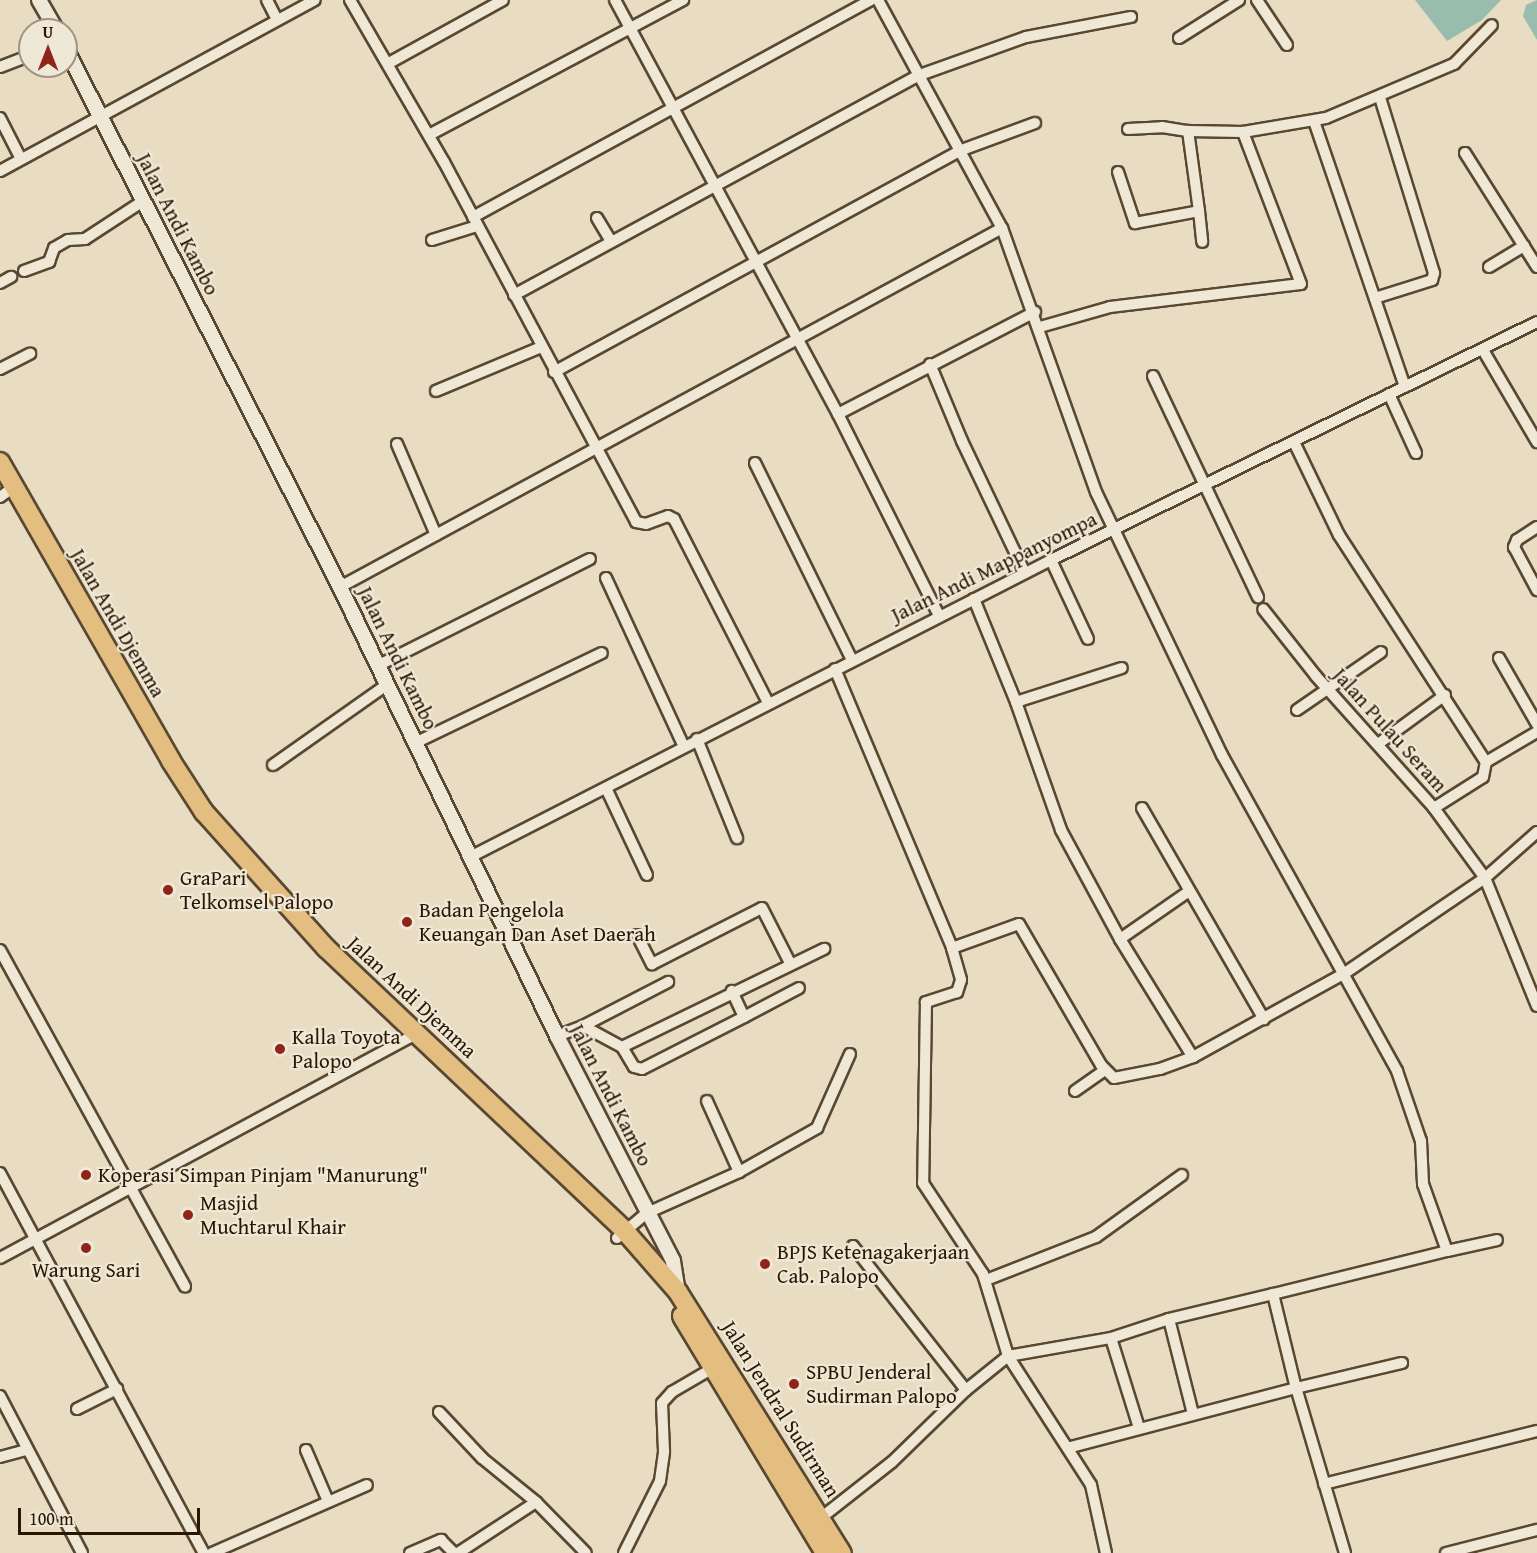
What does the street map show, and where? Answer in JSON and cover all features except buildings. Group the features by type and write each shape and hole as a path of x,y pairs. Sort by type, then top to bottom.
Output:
{"highway":[{"name":"Jalan Andi Djemma","path":"0,462 5,490 204,812 326,948 412,1036 621,1234 674,1296"},
{"name":"Jalan Jendral Sudirman","path":"674,1296 713,1368 825,1553"},
{"name":"Jalan Jendral Sudirman","path":"674,1296 822,1517 842,1553"}],"street":[{"path":"39,0 49,18"},
{"path":"267,0 277,20"},
{"path":"0,171 315,0"},
{"path":"350,0 389,63 429,135 594,448 636,522 646,524 669,516 674,519 768,703"},
{"path":"389,63 503,0"},
{"path":"615,0 838,414 939,616"},
{"path":"429,135 683,0"},
{"path":"432,240 475,222 672,106 871,0"},
{"path":"878,0 917,76 1002,228 1035,312 1096,492 1114,530 1254,818 1346,973 1397,1071 1423,1150 1423,1184 1447,1251"},
{"path":"1179,38 1239,0"},
{"path":"1257,0 1287,45"},
{"path":"514,295 917,76 1026,37 1131,17"},
{"path":"1128,129 1161,127 1188,131 1243,132 1314,122 1418,81 1464,58 1492,25"},
{"path":"0,67 18,60"},
{"name":"Jalan Andi Kambo","path":"78,73 340,587 417,742 557,1036 672,1261 674,1296"},
{"path":"1375,298 1432,280 1434,273 1380,97"},
{"path":"0,118 21,159"},
{"path":"1314,122 1405,387"},
{"path":"554,372 959,151 1035,123"},
{"path":"1188,131 1202,242"},
{"path":"1040,327 1110,307 1301,284 1243,132"},
{"path":"1465,153 1537,267"},
{"path":"1118,172 1135,224 1198,212"},
{"path":"24,272 49,262 54,248 68,240 85,239 143,201"},
{"path":"597,218 611,242"},
{"path":"340,587 1002,228"},
{"path":"1489,267 1524,246"},
{"path":"0,283 11,277"},
{"path":"838,414 930,364 1035,312"},
{"name":"Jalan Andi Mappanyompa","path":"472,856 1050,560 1537,322"},
{"path":"436,391 541,347"},
{"path":"1483,350 1537,442"},
{"path":"0,369 30,354"},
{"path":"930,364 962,441 1025,573"},
{"path":"1153,376 1258,597"},
{"path":"1389,394 1416,453"},
{"path":"1294,442 1339,536 1445,695 1486,762 1483,777 1434,808"},
{"path":"397,444 436,535"},
{"path":"755,463 852,660"},
{"path":"1537,527 1517,540 1514,547 1537,591"},
{"path":"379,665 590,559"},
{"path":"1050,560 1088,639"},
{"path":"606,578 684,747"},
{"path":"974,599 1016,702 1061,830 1120,939 1194,1057"},
{"name":"Jalan Pulau Seram","path":"1263,609 1327,688 1434,808 1485,878 1533,985 1537,1006"},
{"path":"1297,710 1381,652"},
{"path":"417,742 602,653"},
{"path":"1499,658 1537,724"},
{"path":"1016,702 1122,668"},
{"path":"835,669 952,948 960,989 926,1002 921,1172 923,1184 986,1280 1008,1356 1095,1494 1106,1553"},
{"path":"273,765 388,684"},
{"path":"1378,744 1445,695"},
{"path":"1486,762 1537,732"},
{"path":"697,739 737,838"},
{"path":"606,788 647,875"},
{"path":"1142,808 1188,892 1264,1019"},
{"path":"952,948 1019,924 1105,1070 1120,1079 1194,1057 1346,973 1485,878 1537,832"},
{"path":"1120,939 1188,892"},
{"path":"637,935 652,964 762,908 790,963"},
{"path":"0,950 130,1191 185,1286"},
{"path":"622,1047 790,963 824,950"},
{"path":"557,1036 583,1026 668,982"},
{"path":"583,1026 622,1047 633,1067 642,1070 799,988"},
{"path":"732,992 744,1017"},
{"path":"0,1258 130,1191 412,1036"},
{"path":"621,1234 646,1213 739,1172 818,1128 850,1054"},
{"path":"1076,1091 1105,1070"},
{"path":"707,1101 739,1172"},
{"path":"0,1173 204,1553"},
{"path":"986,1280 1096,1237 1182,1175"},
{"path":"822,1517 892,1462 966,1390 1008,1356 1111,1338 1168,1319 1497,1240"},
{"path":"853,1246 966,1390"},
{"path":"1273,1294 1296,1388 1345,1553"},
{"path":"1168,1319 1193,1414"},
{"path":"1111,1338 1139,1428"},
{"path":"1068,1448 1296,1388 1402,1364"},
{"path":"624,1553 660,1481 664,1451 662,1403 672,1392 713,1368"},
{"path":"76,1409 117,1389"},
{"path":"0,1396 82,1553"},
{"path":"439,1412 482,1458 536,1502 586,1553"},
{"path":"1324,1484 1537,1431"},
{"path":"0,1457 27,1450"},
{"path":"306,1450 328,1501"},
{"path":"212,1553 367,1485"},
{"path":"410,1553 441,1540 456,1553 536,1502"},
{"path":"1446,1553 1537,1530"}],"shaded area":[{"path":"1415,0 1501,0 1482,20 1447,41"},
{"path":"1537,0 1537,40 1523,16 1526,5"}],"place":[{"name":"GraPari Telkomsel Palopo","path":"168,890"},
{"name":"Badan Pengelola Keuangan Dan Aset Daerah","path":"407,922"},
{"name":"Kalla Toyota Palopo","path":"280,1049"},
{"name":"Koperasi Simpan Pinjam \"Manurung\"","path":"86,1175"},
{"name":"Masjid Muchtarul Khair","path":"188,1215"},
{"name":"Warung Sari","path":"86,1248"},
{"name":"BPJS Ketenagakerjaan Cab. Palopo","path":"765,1264"},
{"name":"SPBU Jenderal Sudirman Palopo","path":"794,1384"}]}
